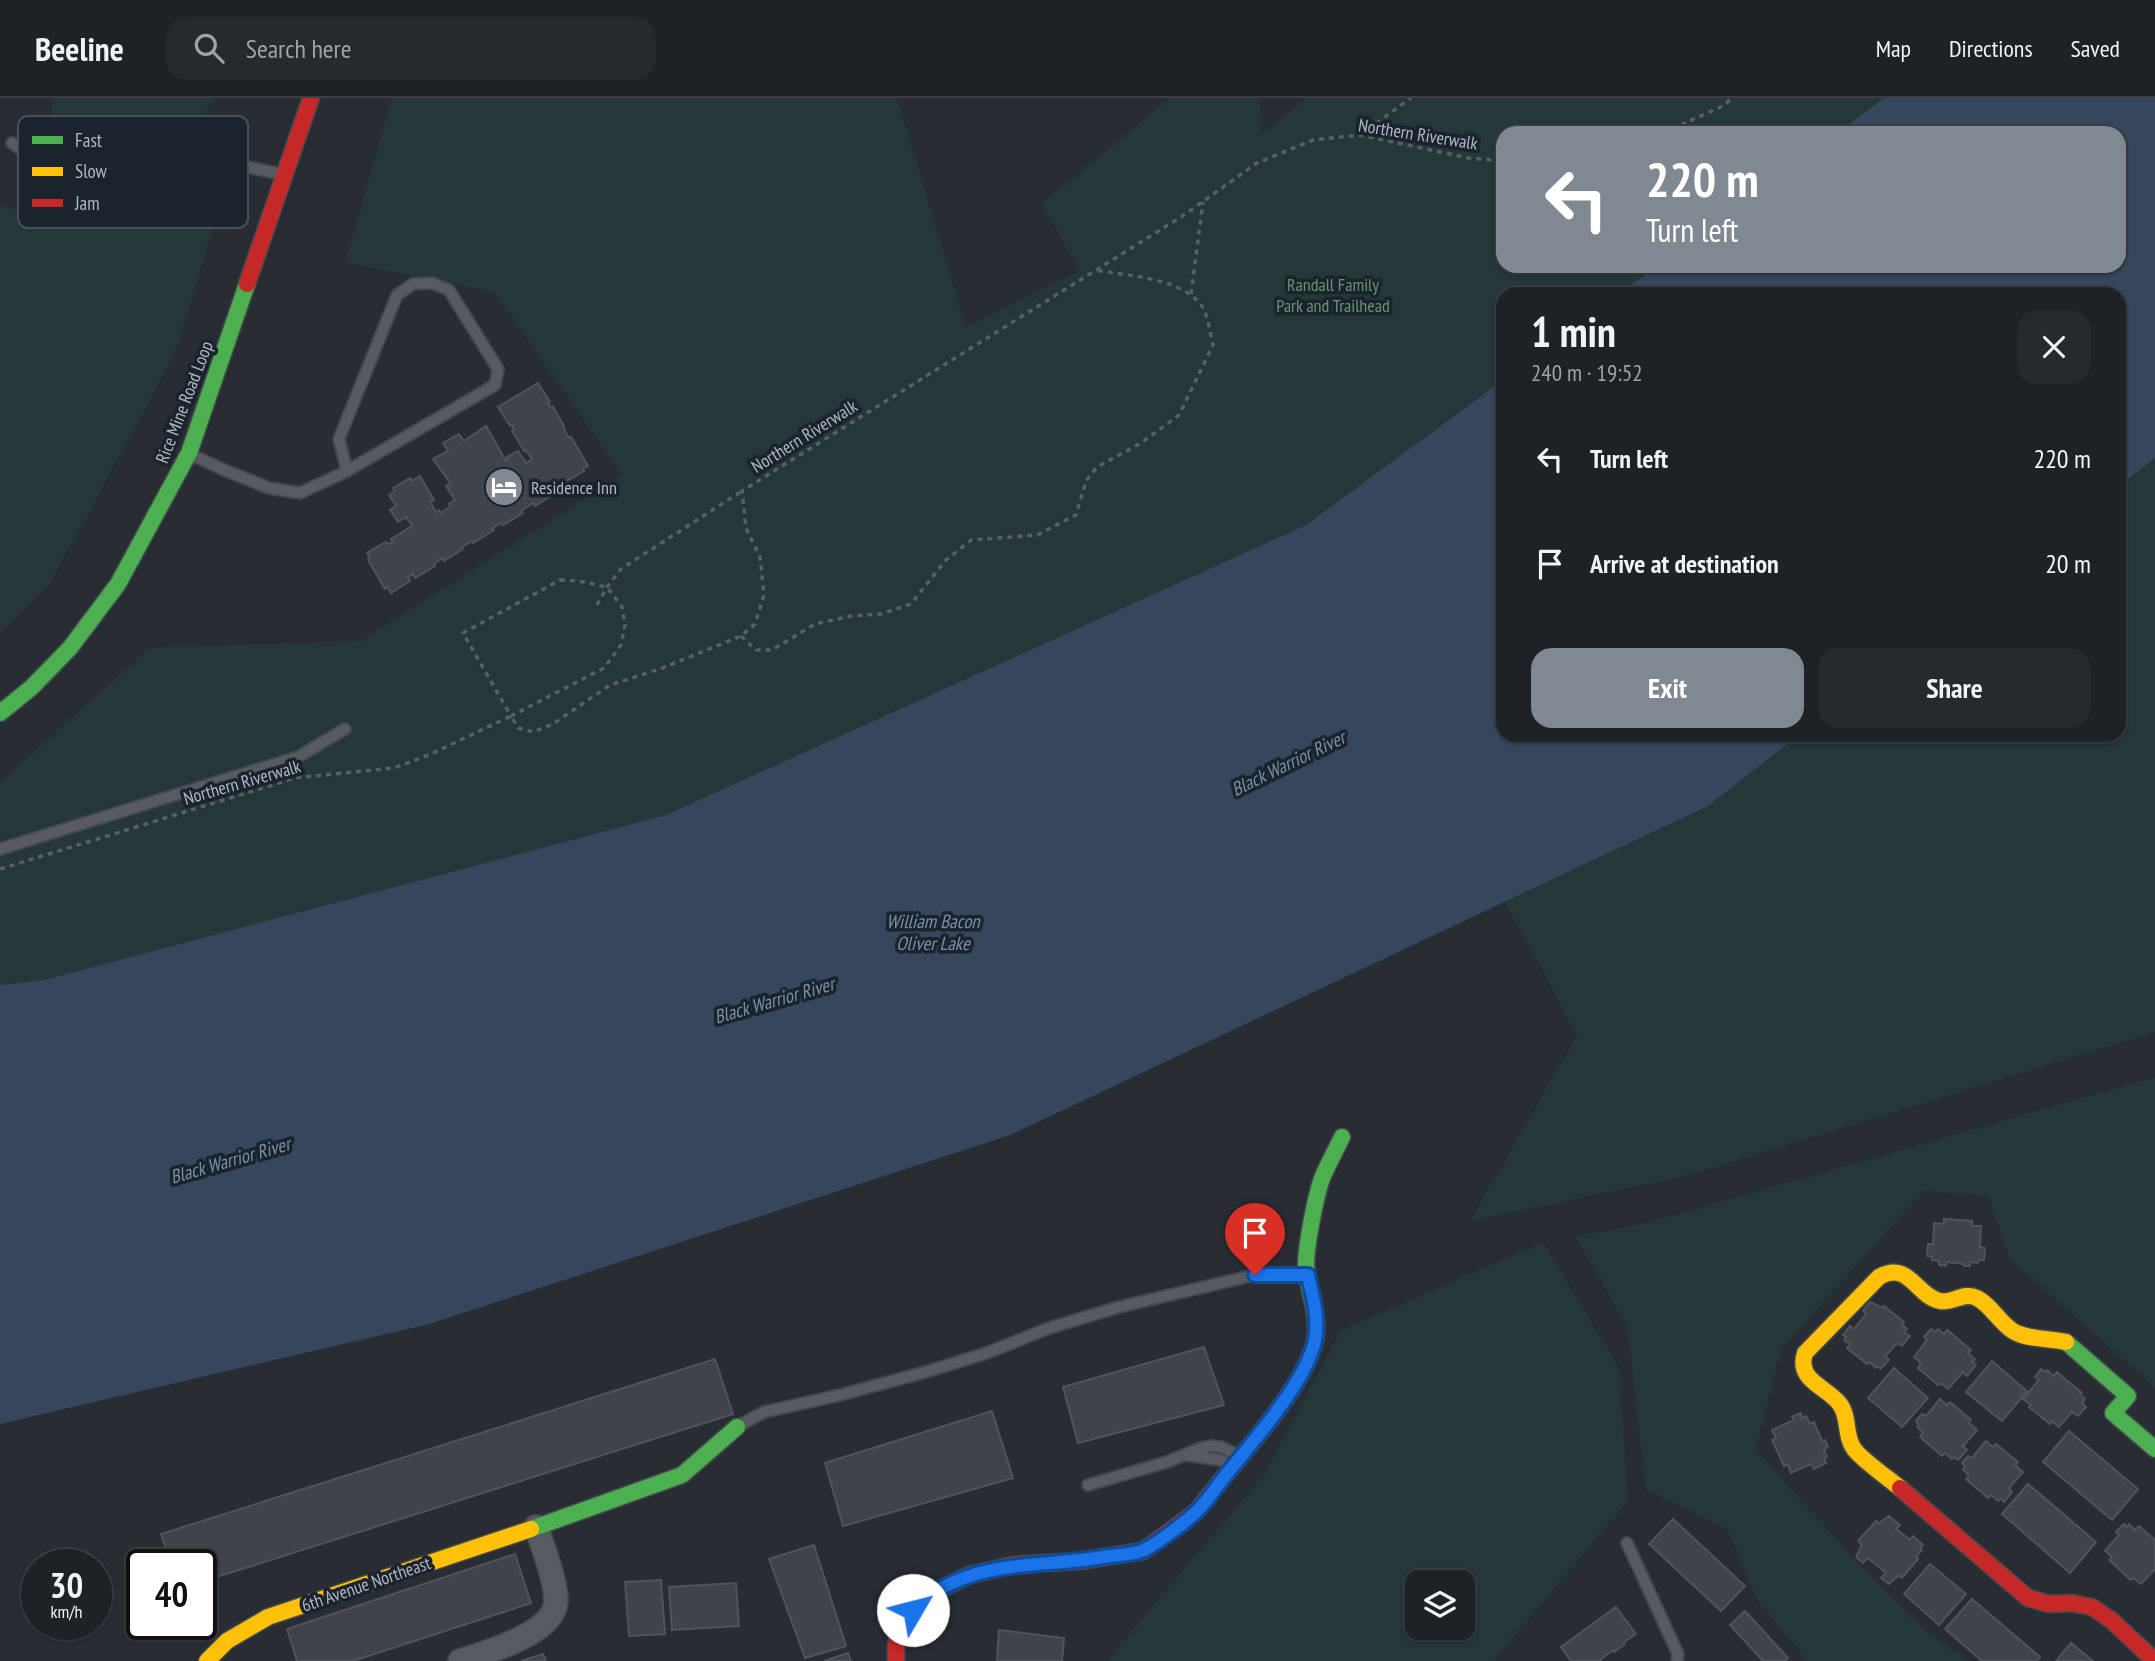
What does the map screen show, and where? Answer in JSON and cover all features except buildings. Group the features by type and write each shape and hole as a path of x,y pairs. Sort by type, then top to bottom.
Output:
{"street":[{"name":"Rice Mine Road Loop","path":"0,713 31,688 71,649 118,583 189,453 311,98"},
{"path":"896,1661 896,1645 901,1629 913,1610 929,1595 969,1575 1013,1565 1079,1561 1143,1550 1196,1512 1290,1392 1311,1354 1316,1323 1306,1266 1308,1243 1322,1178 1342,1137"},
{"path":"2155,1449 2113,1413 2128,1396 2066,1342 2014,1332 1976,1297 1968,1294 1945,1302 1936,1301 1895,1271 1886,1271 1879,1277 1805,1353 1802,1360 1802,1368 1807,1375 1841,1405 1854,1449 2028,1598 2049,1604 2071,1603 2092,1607 2111,1620 2155,1661"},
{"name":"6th Avenue Northeast","path":"207,1661 216,1648 237,1633 268,1618 682,1475 737,1427"},
{"path":"460,1661 531,1634 552,1617 556,1601 548,1561 536,1527"}],"lane":[{"path":"12,143 18,147"},
{"path":"248,167 284,175"},
{"path":"189,453 269,488 300,493 347,471 495,384 498,369 449,290 432,283 414,284 397,295 339,439 347,471"},
{"path":"0,849 298,757 345,729"},
{"path":"737,1427 764,1412 922,1373 987,1353 1049,1328 1119,1307 1255,1275 1308,1275"},
{"path":"1088,1485 1211,1446 1221,1447 1237,1462"},
{"path":"1627,1543 1678,1654 1677,1661"}],"path":[{"path":"1360,135 1411,98"},
{"path":"1678,126 1725,105 1731,98"},
{"name":"Northern Riverwalk","path":"741,636 755,624 764,595 760,557 746,528 742,491 1095,270 1257,163 1313,140 1360,135 1469,158 1496,160"},
{"path":"1191,294 1203,201"},
{"path":"607,587 560,580 463,633 518,728 533,732 553,724 610,685 741,636 756,650 772,650 815,624 881,614 911,604 945,561 971,540 1037,535 1076,515 1086,481 1097,467 1141,443 1179,415 1213,345 1204,311 1191,294 1164,282 1095,270"},
{"path":"597,604 621,569 742,491"},
{"name":"Northern Riverwalk","path":"0,869 295,778 394,768 431,754 604,668 621,645 625,625 622,607 607,587"}],"green space":[{"path":"51,98 216,98 204,116 52,116"},
{"name":"Randall Family Park and Trailhead","path":"392,98 897,98 966,327 1080,271 1041,204 1169,98 1261,98 1260,136 1305,98 1884,98 1846,126 1496,126 1496,273 1648,273 1628,287 1496,287 1496,385 1306,525 666,815 44,980 0,985 0,782 150,647 360,641 622,475 494,292 345,263"},
{"path":"0,204 18,209 18,228 213,228 175,354 51,582 0,633"},
{"path":"2155,458 2155,1032 1683,1177 1470,1221 1577,1035 1505,902 1708,806 1790,742 2126,742 2126,481"},
{"path":"2155,1077 2155,1388 2009,1258 1988,1196 1924,1191 1781,1349 1756,1449 1847,1551 1924,1629 1969,1661 1808,1661 1758,1602 1727,1529 1646,1490 1627,1325 1575,1236 1650,1222"},
{"path":"1543,1242 1619,1368 1628,1501 1495,1661 1110,1661 1110,1656 1267,1471 1340,1331"}],"water":[{"path":"1884,98 2155,98 2155,458 2126,481 2126,287 1628,287 1648,273 2126,273 2126,126 1846,126"},
{"name":"William Bacon Oliver Lake","path":"1496,385 1496,742 1790,742 1708,806 1010,1135 429,1324 0,1424 0,985 44,980 666,815 1306,525"}],"traffic: fast":[{"path":"0,713 31,688 70,648 118,584 189,453 247,284"},
{"path":"1224,1477 1279,1409 1312,1351 1316,1325 1306,1265 1308,1245 1320,1184 1342,1137"},
{"path":"2066,1342 2128,1396 2113,1413 2155,1449"},
{"path":"531,1529 682,1475 737,1427"}],"traffic: slow":[{"path":"1900,1488 1854,1449 1842,1408 1833,1397 1813,1382 1803,1362 1805,1353 1879,1277 1898,1273 1940,1301 1972,1296 1982,1301 2019,1334 2066,1342"},
{"path":"207,1661 227,1641 268,1617 531,1529"}],"traffic: jam":[{"path":"247,284 311,98"},
{"path":"896,1661 896,1645 901,1629 913,1610 929,1595 969,1575 1013,1565 1079,1561 1143,1551 1196,1512 1224,1477"},
{"path":"1900,1488 2028,1598 2049,1604 2071,1603 2092,1607 2111,1620 2155,1661"}],"place":[{"name":"Residence Inn","path":"504,487"}],"route":[{"path":"913,1610 929,1595 969,1575 1013,1565 1079,1561 1143,1550 1196,1512 1290,1392 1311,1354 1316,1334 1308,1275 1255,1275"}],"water label":[{"name":"Black Warrior River","path":"1288,763"},
{"name":"Black Warrior River","path":"774,1000"},
{"name":"Black Warrior River","path":"230,1160"}]}
